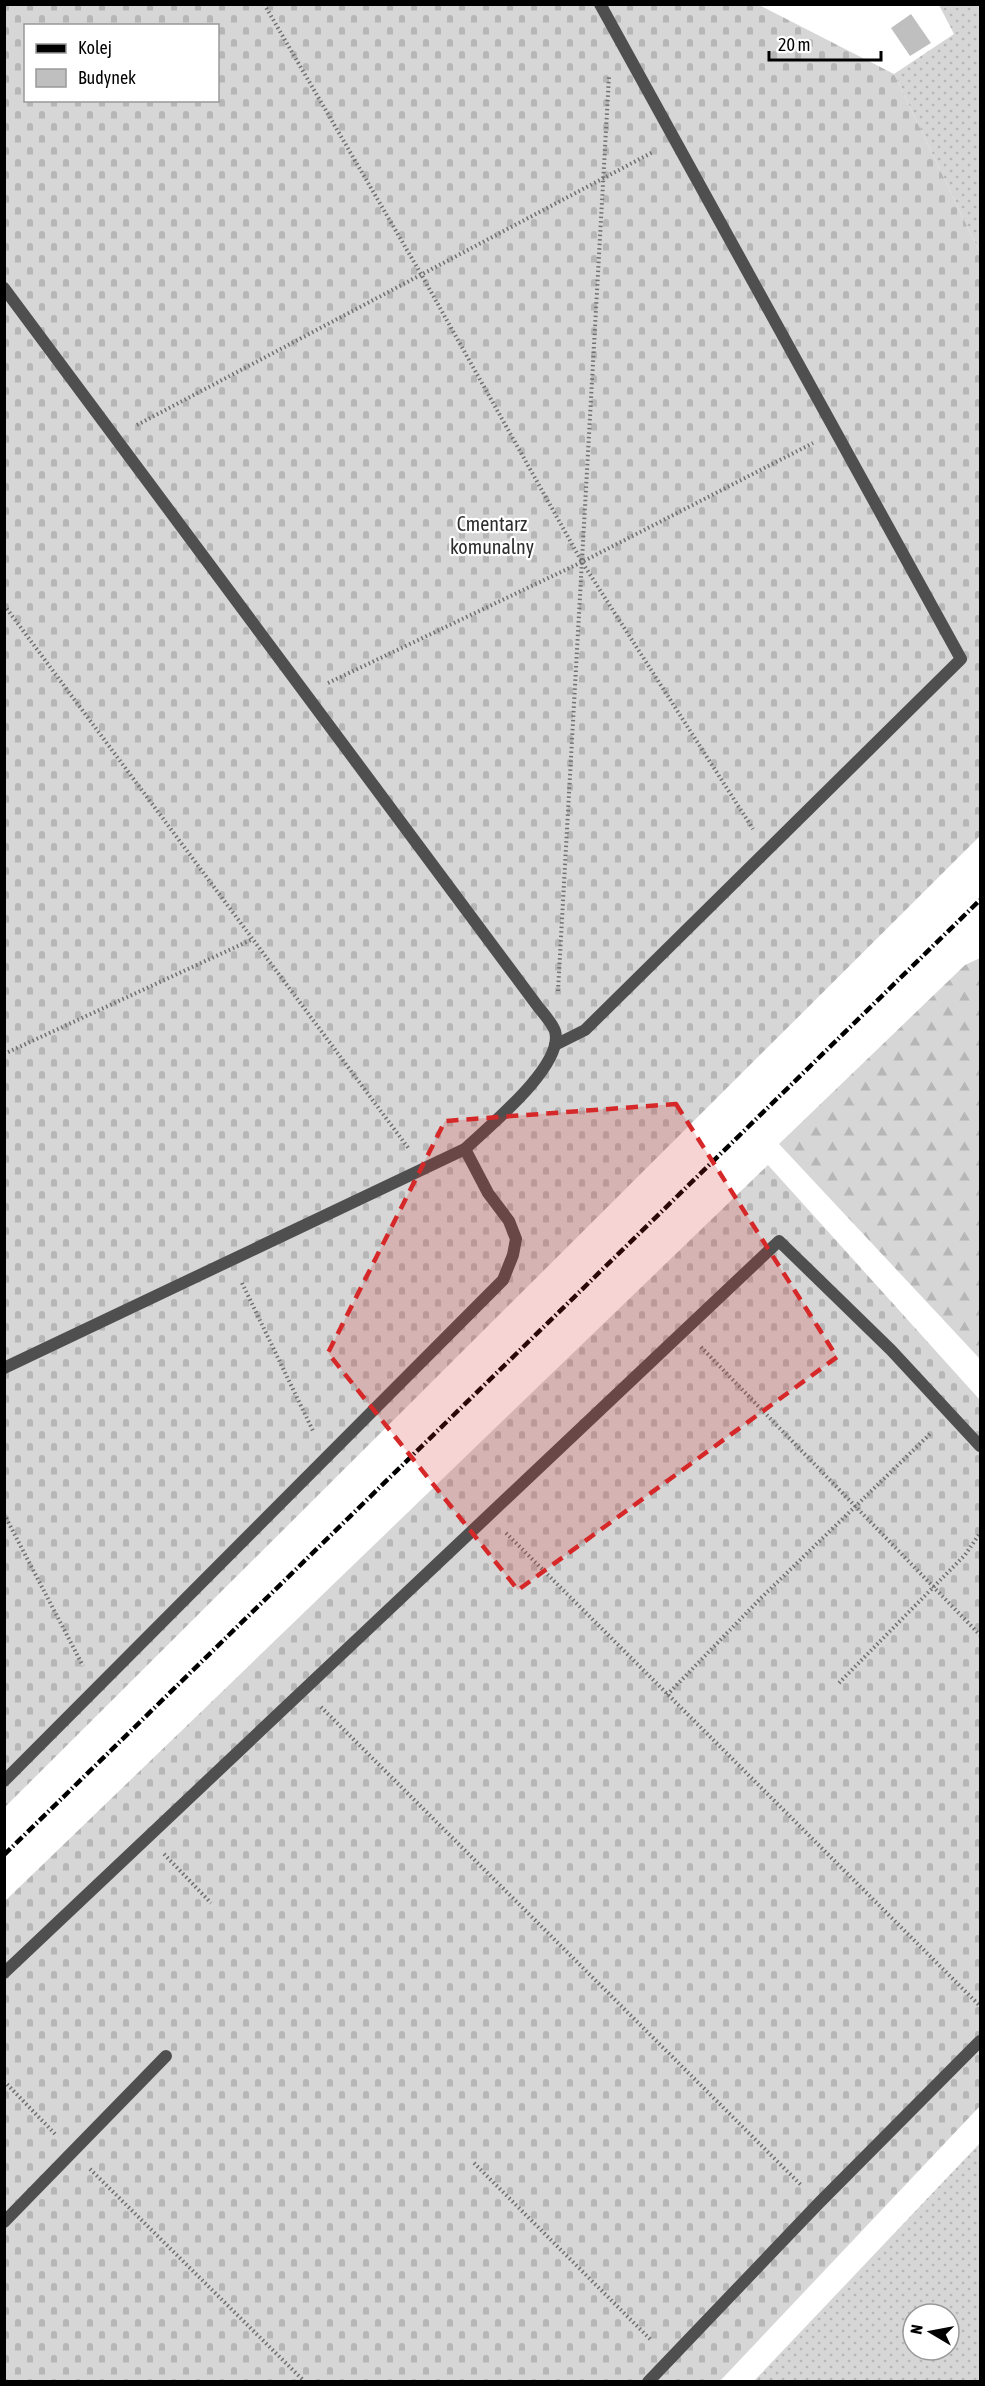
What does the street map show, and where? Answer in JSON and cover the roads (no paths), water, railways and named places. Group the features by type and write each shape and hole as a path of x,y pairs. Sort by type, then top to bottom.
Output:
{"lane":[{"path":"555,1045 585,1030 961,659 600,4"},
{"path":"4,288 555,1030 555,1050 537,1079 465,1149 4,1368"},
{"path":"4,1780 503,1280 513,1255 516,1239 509,1221 488,1192 465,1149"},
{"path":"4,1973 779,1241 891,1350 981,1446"},
{"path":"648,2382 819,2203 981,2042"},
{"path":"4,2222 166,2056"}],"railway":[{"path":"4,1855 980,900"}],"park label":[{"name":"Cmentarz komunalny","path":"492,536"}]}
